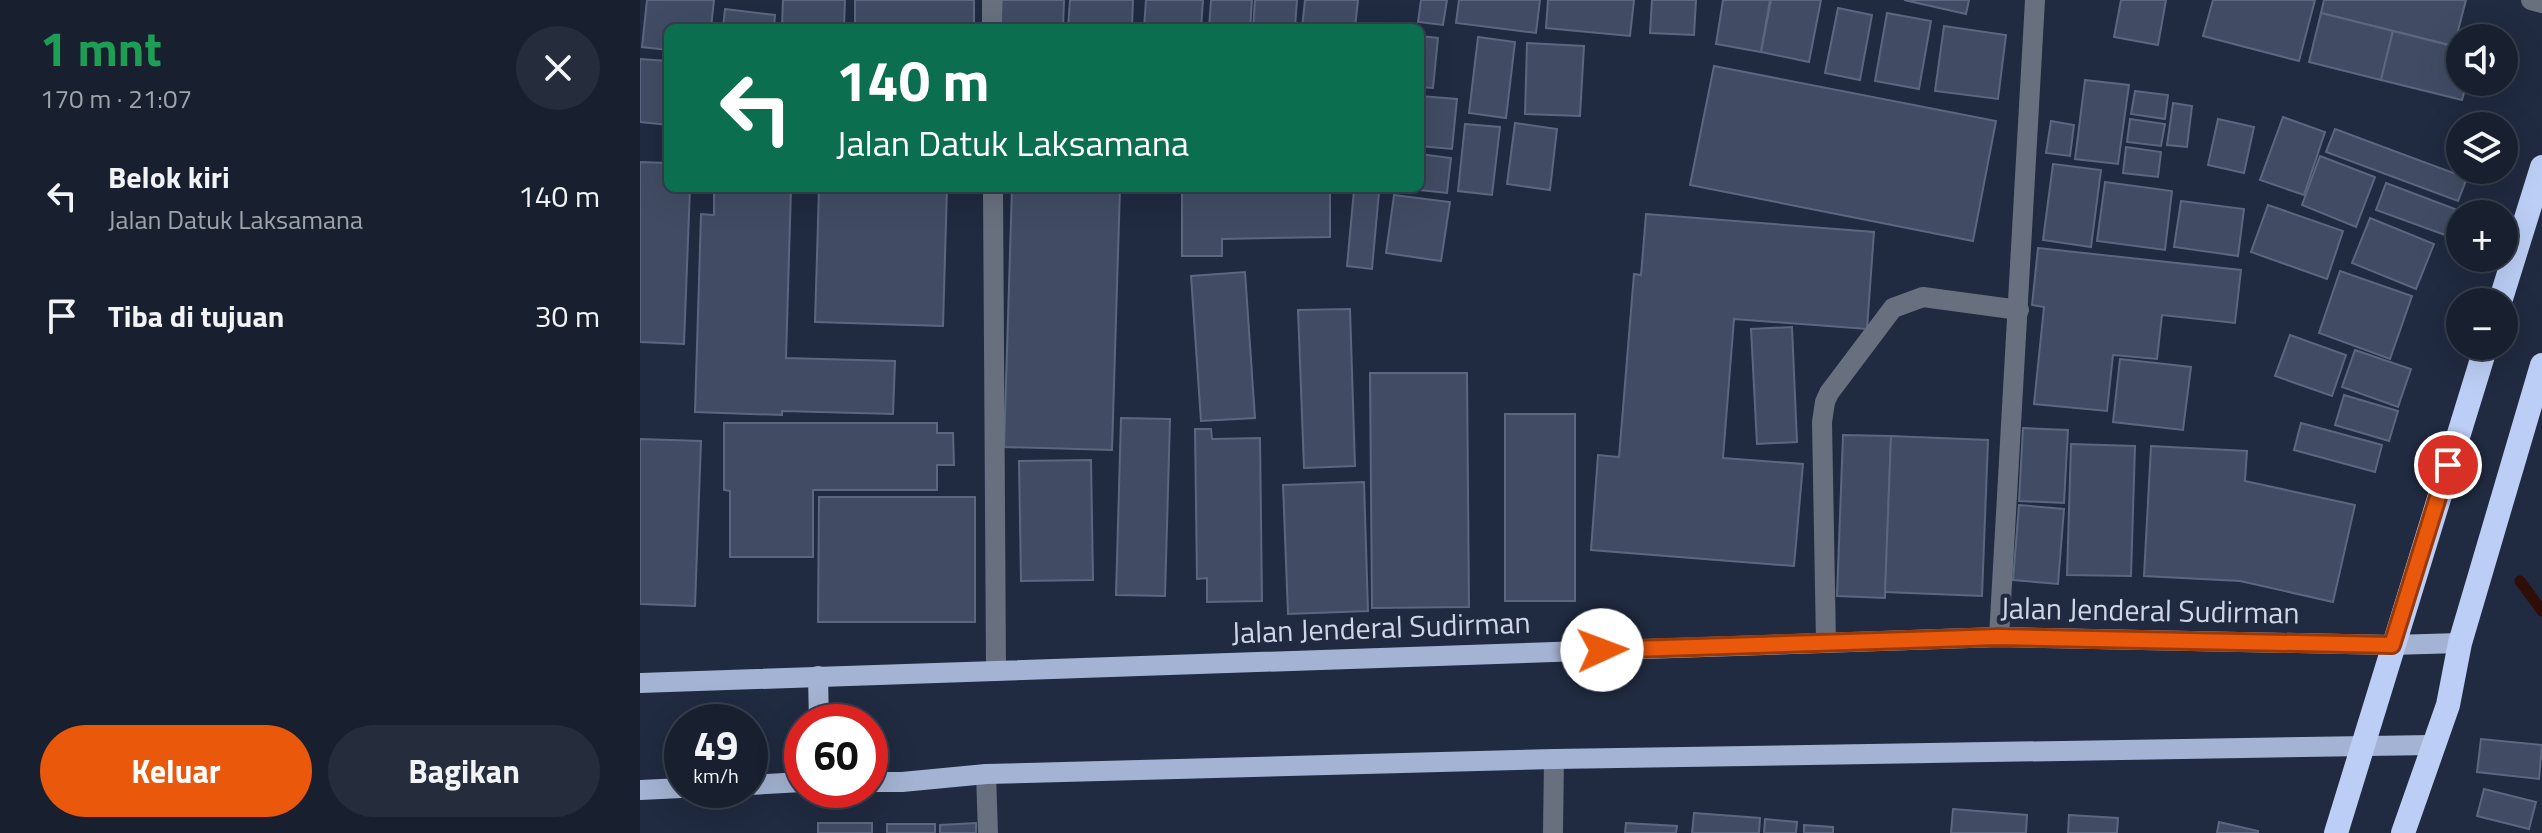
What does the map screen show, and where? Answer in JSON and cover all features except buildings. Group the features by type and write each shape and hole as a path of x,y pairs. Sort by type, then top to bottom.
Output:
{"highway":[{"path":"2504,288 2542,167"},
{"path":"2336,833 2482,360"},
{"path":"2403,833 2448,705 2460,643 2542,365"}],"main road":[{"name":"Jalan Jenderal Sudirman","path":"640,683 1999,637 2392,645 2460,643"},
{"path":"818,676 819,704"},
{"path":"888,782 986,774 1554,759 2432,745"},
{"path":"640,790 664,789"}],"street":[{"path":"992,0 992,24"},
{"path":"1999,637 2035,0"},
{"path":"2531,0 2542,3"},
{"path":"993,192 996,669"},
{"path":"1826,643 1822,422 1829,393 1893,308 1910,300 1923,297 2019,310"},
{"path":"1553,833 1554,759"},
{"path":"986,774 988,833"}],"waterway":[{"path":"2520,581 2542,611"}],"route":[{"path":"1602,650 1999,637 2392,645 2448,465"}]}
